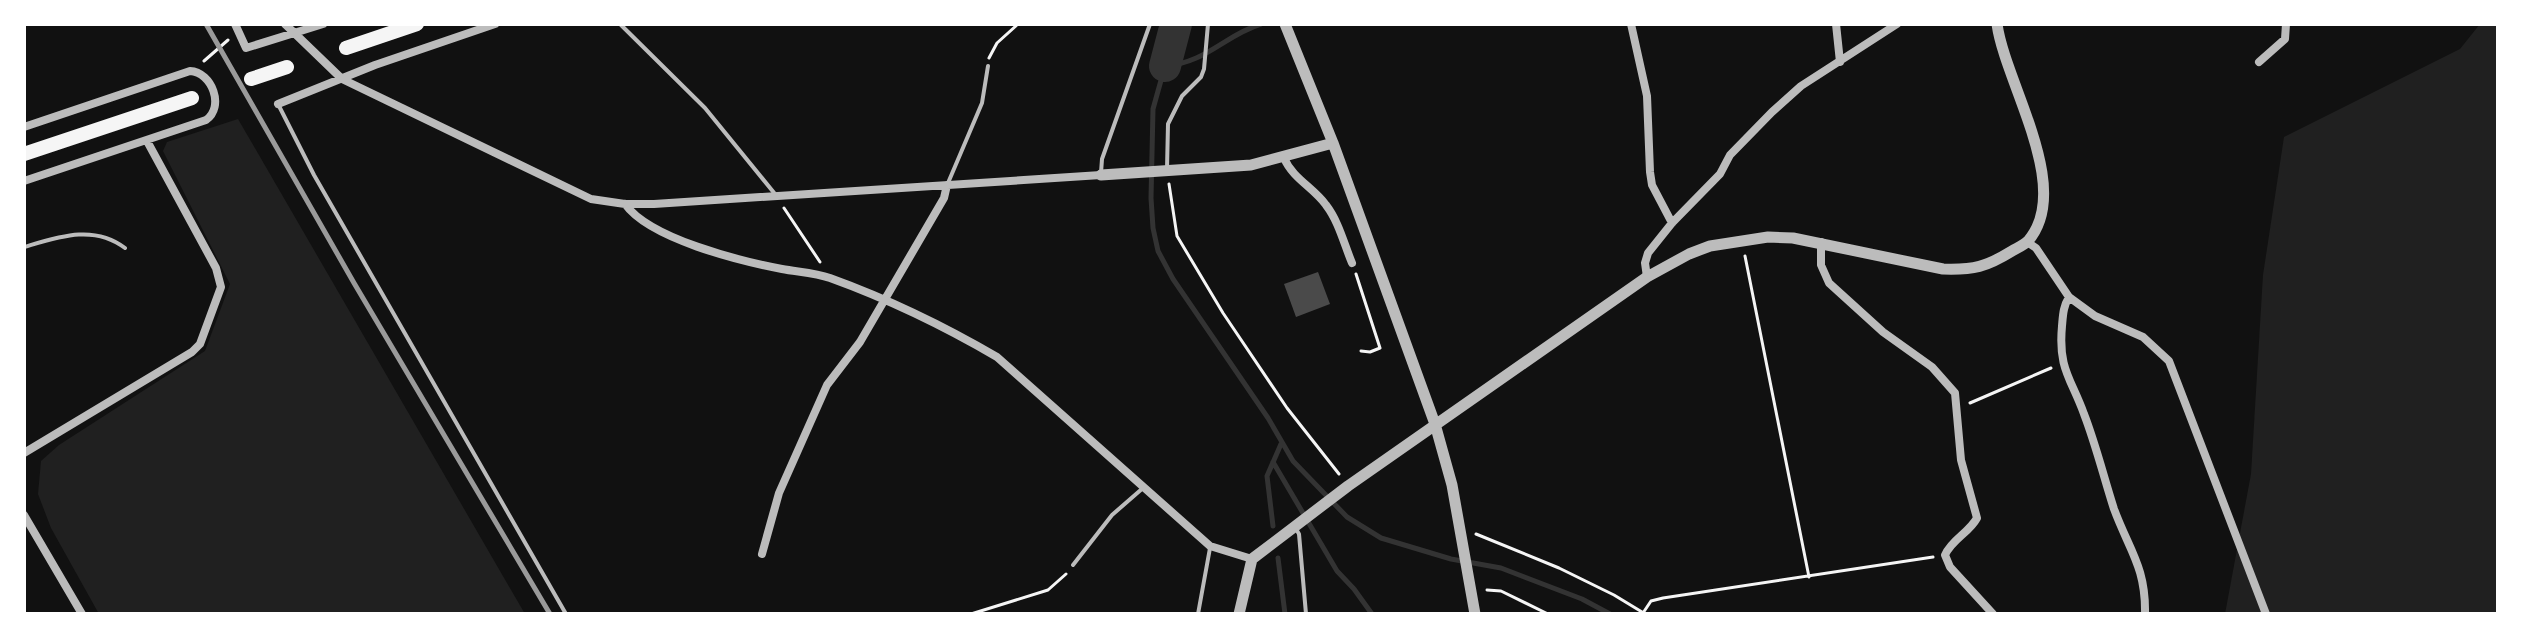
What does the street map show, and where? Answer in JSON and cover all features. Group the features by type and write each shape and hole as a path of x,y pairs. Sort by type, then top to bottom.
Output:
{"main road":[{"path":"346,48 417,24"},
{"path":"251,79 287,67"},
{"path":"24,154 192,98"}],"street":[{"path":"285,24 342,79 591,199 625,204 1234,167 1284,158 1333,143"},
{"path":"236,28 246,48 323,24"},
{"path":"278,104 375,65 495,24"},
{"path":"1285,24 1333,143 1435,424 1452,485 1475,614"},
{"path":"1631,24 1647,96 1652,185 1672,223"},
{"path":"1836,24 1840,62"},
{"path":"1647,277 1645,263 1648,253 1672,223 1709,187 1730,155 1791,93 1897,24"},
{"path":"1239,614 1252,559 1435,424 1647,277 1689,254 1710,246 1768,237 1821,242 1943,269 1968,270 1991,264 2027,242 2040,219 2044,196 2041,172 2037,150 2004,55 1997,24"},
{"path":"2259,62 2285,39 2286,24"},
{"path":"24,127 190,71 197,71 207,78 216,104 211,117 24,181"},
{"path":"24,453 192,352 200,344 221,287 216,268 147,141"},
{"path":"1284,158 1290,171 1314,190 1333,215 1352,263"},
{"path":"762,554 779,493 827,385 860,342 944,198 947,185"},
{"path":"625,204 632,214 673,237 743,261 827,277 939,324 997,357 1210,546 1252,559"},
{"path":"1821,242 1821,265 1829,283 1883,332 1932,367 1955,393 1961,460 1977,518 1952,542 1945,555 1950,567 1993,614"},
{"path":"2027,242 2036,248 2069,297 2095,316 2143,337 2169,361 2266,614"},
{"path":"2069,297 2063,307 2062,364 2084,413 2120,525 2141,570 2145,585 2145,614"},
{"path":"24,515 82,614"}],"lane":[{"path":"620,24 705,108 776,195"},
{"path":"1107,175 1102,159 1150,24"},
{"path":"1163,172 1168,124 1182,96 1201,77 1204,69 1208,24"},
{"path":"947,185 982,103 988,66"},
{"path":"278,104 314,175 566,614"},
{"path":"24,247 74,233 113,239 125,248"},
{"path":"1073,565 1112,515 1143,488"},
{"path":"1298,524 1306,614"},
{"path":"1198,614 1210,546"}],"path":[{"path":"988,66 991,49 1018,24"},
{"path":"197,71 236,28"},
{"path":"1163,172 1177,236 1223,313 1344,489"},
{"path":"776,195 823,266 827,277"},
{"path":"1742,241 1809,577"},
{"path":"1352,263 1380,348 1361,351"},
{"path":"1956,408 2062,364"},
{"path":"1461,537 1481,534 1559,568 1643,613 1651,601 1663,598 1945,555"},
{"path":"971,614 1048,590 1073,565"},
{"path":"1470,584 1501,591 1548,614"}],"shaded area":[{"path":"2480,24 2498,24 2498,614 2225,614 2251,474 2263,275 2284,137 2460,49"},
{"path":"238,119 525,614 99,614 51,528 38,494 41,461 59,445 205,351 230,284 163,151 167,142"}],"building":[{"path":"1318,272 1330,304 1296,317 1284,284"}],"waterway":[{"path":"1165,66 1176,24"},
{"path":"1261,24 1192,60 1165,66 1153,109 1151,198 1158,251 1173,279 1268,418 1293,461 1347,517 1381,538 1451,559 1501,568 1582,599 1610,614"},
{"path":"1273,526 1267,476 1281,444"},
{"path":"1273,462 1337,571 1372,614"},
{"path":"1278,558 1285,614"}],"railway":[{"path":"206,24 354,283 550,614"}]}
